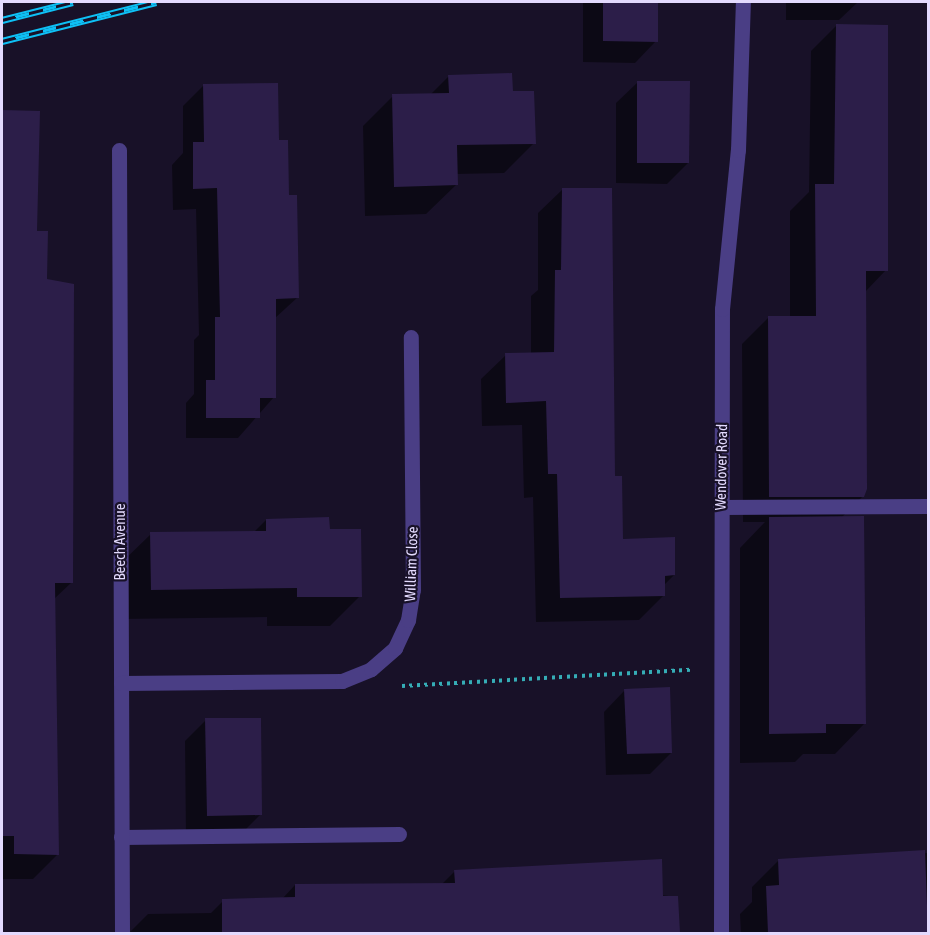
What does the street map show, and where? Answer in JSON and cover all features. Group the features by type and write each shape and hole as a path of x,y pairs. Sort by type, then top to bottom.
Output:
{"street":[{"name":"Wendover Road","path":"721,933 719,668 722,309 738,150 743,2"},
{"name":"Beech Avenue","path":"119,150 122,933"},
{"name":"William Close","path":"121,683 342,681 371,669 395,648 408,620 413,590 411,337"},
{"path":"720,507 928,506"},
{"path":"121,837 399,834"}],"path":[{"path":"398,686 719,668"}],"building":[{"path":"603,2 658,2 658,42 603,41"},
{"path":"836,24 888,25 888,271 866,271 867,489 864,497 769,497 768,316 816,316 815,184 834,184"},
{"path":"512,73 513,91 534,91 536,144 457,145 458,185 394,187 392,94 449,93 448,75"},
{"path":"637,81 690,81 689,163 637,163"},
{"path":"278,83 279,140 288,140 289,195 297,195 299,298 276,299 276,398 260,398 260,418 206,418 206,380 215,380 215,317 220,317 217,188 193,189 193,142 204,142 203,84"},
{"path":"2,110 40,111 37,231 48,231 47,279 74,284 73,583 55,583 59,855 14,854 14,836 2,836"},
{"path":"562,188 612,188 615,476 622,476 623,539 675,537 675,575 665,576 665,596 560,598 557,474 548,474 546,401 506,403 505,353 554,352 555,270 561,270"},
{"path":"864,516 866,724 826,724 826,733 769,734 769,517"},
{"path":"329,517 330,529 361,529 362,597 297,597 297,588 151,590 150,532 266,531 266,519"},
{"path":"670,687 672,753 627,754 624,689"},
{"path":"205,718 261,718 262,815 207,816"},
{"path":"925,850 928,933 768,933 766,886 779,885 778,859"},
{"path":"662,859 663,896 678,896 680,933 222,933 222,899 295,897 295,884 455,883 454,870"}],"railway":[{"path":"2,20 73,2"},
{"path":"2,41 156,2"}]}
